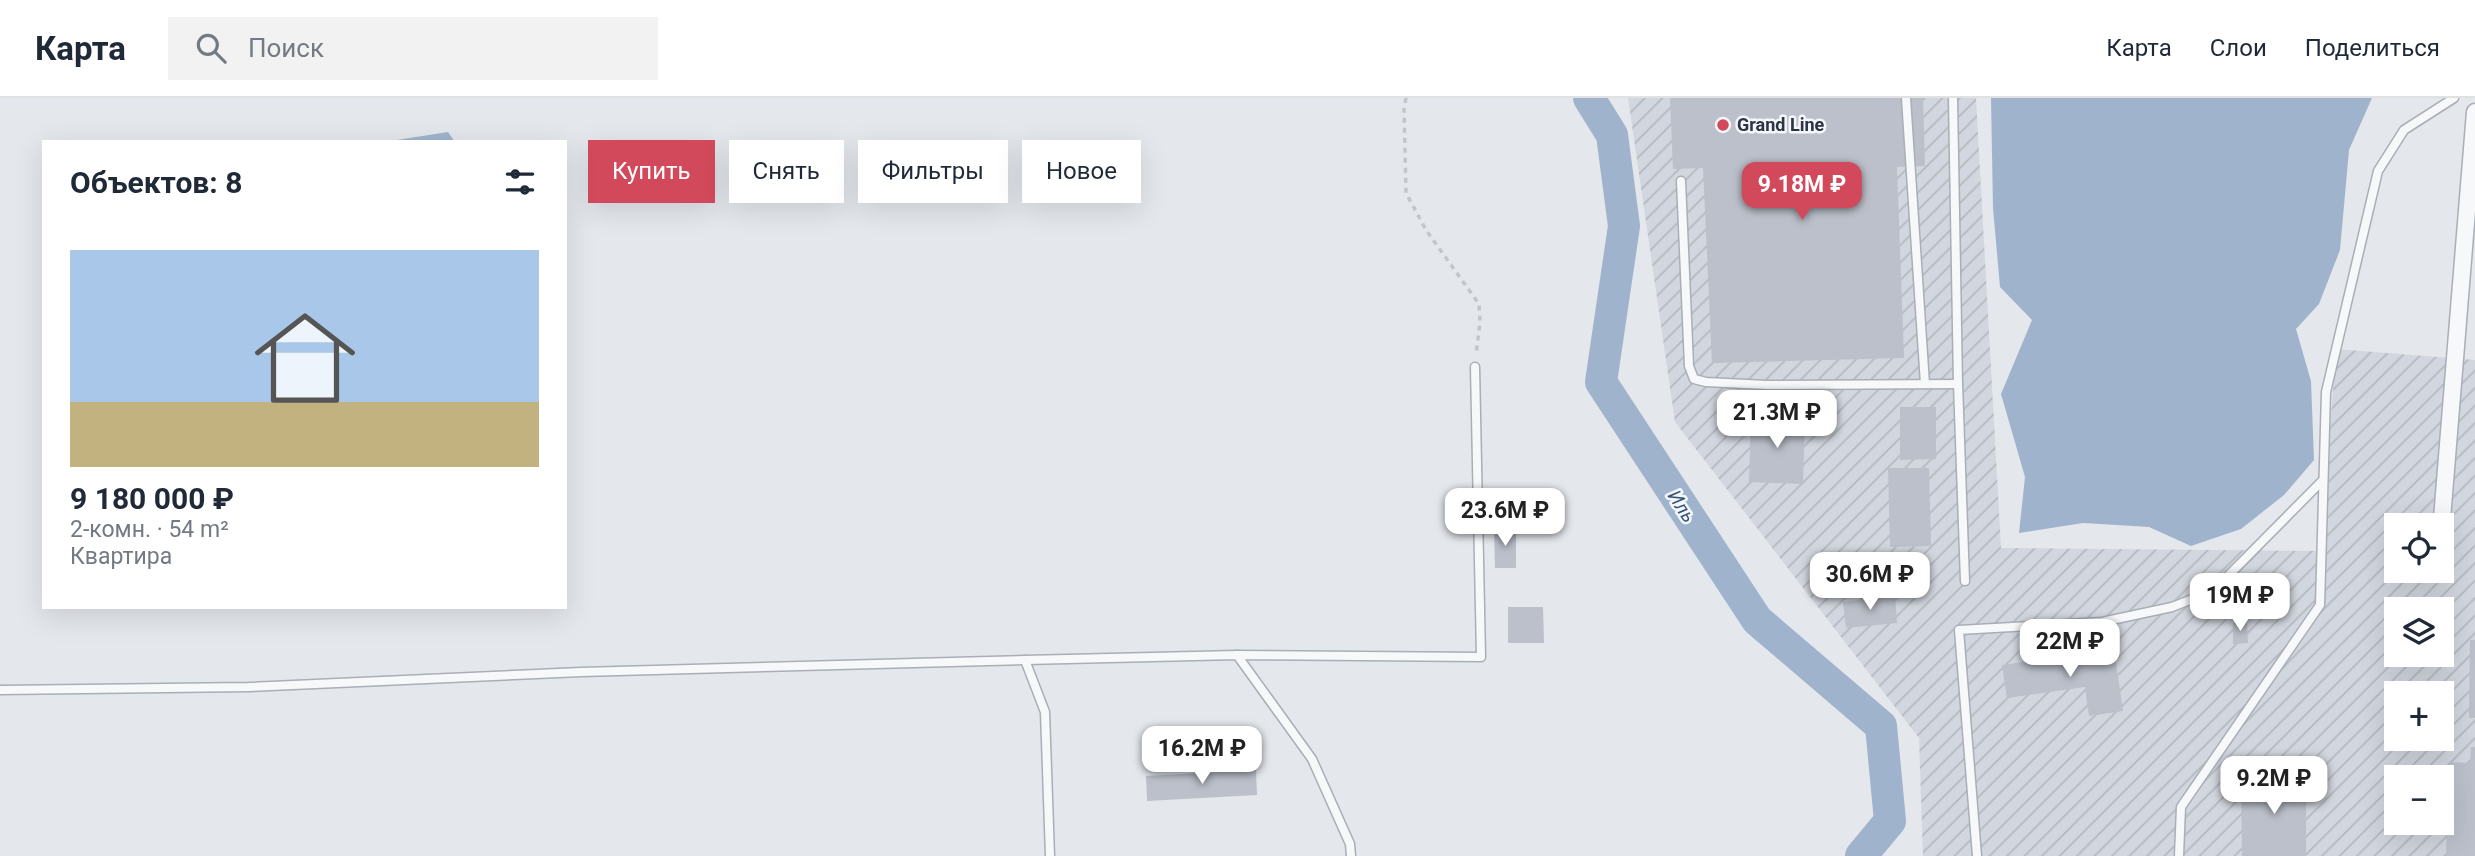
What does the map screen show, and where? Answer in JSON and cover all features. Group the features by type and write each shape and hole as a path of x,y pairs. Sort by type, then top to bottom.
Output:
{"street":[{"path":"2442,513 2475,112"}],"lane":[{"path":"1906,98 1925,384"},
{"path":"1953,98 1958,384 1965,581"},
{"path":"2179,856 2181,807 2319,605 2326,392 2378,171 2404,130 2454,98"},
{"path":"1681,181 1689,366 1694,379 1767,385 1958,384"},
{"path":"0,690 248,687 595,671 1237,655 1480,657 1475,367"},
{"path":"1977,856 1959,630 2102,622 2172,607 2213,591 2323,480"},
{"path":"1237,655 1311,759 1350,844 1351,856"},
{"path":"1025,660 1045,712 1050,856"}],"path":[{"path":"1406,98 1406,193 1426,230 1479,304 1480,322 1475,367"}],"shaded area":[{"path":"1628,98 1976,98 2001,548 2321,551 2336,349 2475,360 2475,856 1923,856 1919,738 1675,422"}],"water":[{"path":"1991,98 2372,98 2349,150 2340,250 2319,304 2296,329 2311,381 2314,460 2284,495 2241,529 2191,546 2149,527 2083,523 2019,533 2025,477 2001,394 2032,320 2000,287 1993,208"},
{"path":"448,132 454,140 397,140"}],"building":[{"path":"1670,98 1923,98 1925,166 1897,167 1904,358 1712,363 1703,168 1673,169"},
{"path":"1900,407 1936,407 1936,459 1900,460"},
{"path":"1751,416 1805,417 1803,484 1749,482"},
{"path":"1888,468 1929,468 1931,546 1890,547"},
{"path":"1494,529 1516,529 1516,568 1495,568"},
{"path":"1895,596 1897,623 1846,628 1843,602"},
{"path":"1508,607 1543,607 1544,643 1508,643"},
{"path":"2247,622 2248,643 2233,644 2233,623"},
{"path":"2470,640 2475,640 2475,718 2469,718"},
{"path":"2114,649 2123,711 2089,716 2085,687 2007,698 2002,665"},
{"path":"2471,747 2475,747 2475,856 2446,856 2447,835 2454,835 2454,765 2449,765 2449,762 2470,763"},
{"path":"1256,770 1257,795 1147,801 1146,776"},
{"path":"2241,776 2306,776 2306,856 2242,856"}],"waterway":[{"name":"Иль","path":"1589,98 1612,135 1624,226 1601,382 1757,620 1881,726 1890,821 1861,856"}],"place":[{"name":"Grand Line","path":"1723,125"}]}
